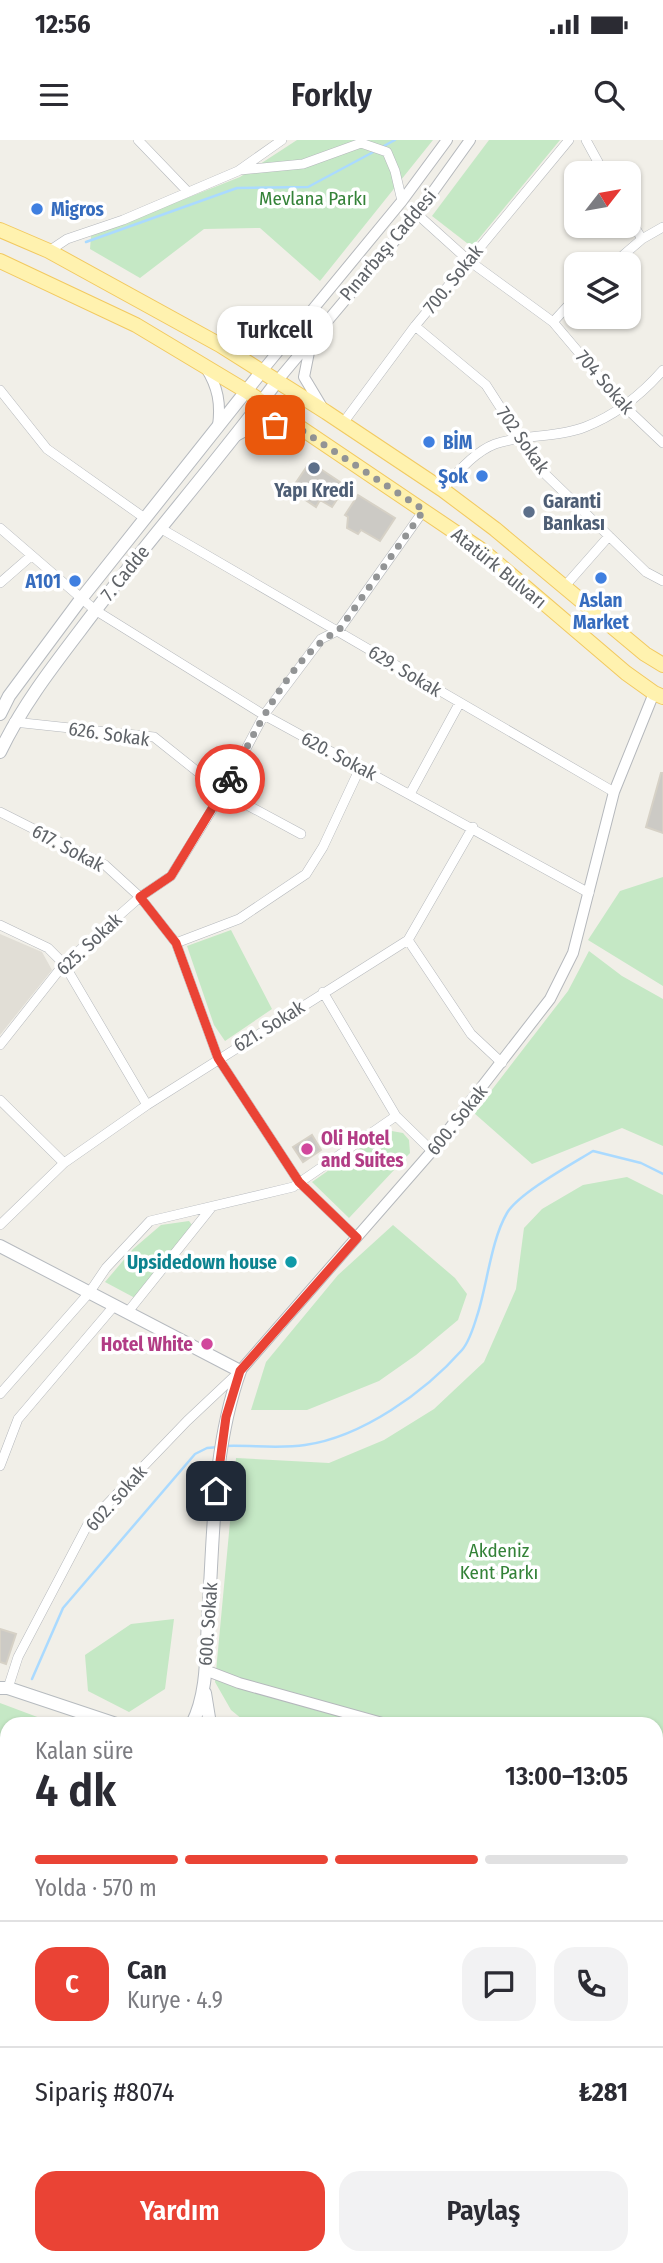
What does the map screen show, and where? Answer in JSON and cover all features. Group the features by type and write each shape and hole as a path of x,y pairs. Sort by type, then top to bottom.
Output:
{"main road":[{"name":"Atatürk Bulvarı","path":"0,230 50,251 278,380 443,490 565,586 645,654 663,665"},
{"name":"Atatürk Bulvarı","path":"0,261 136,325 246,391 483,551 658,695"},
{"name":"7. Cadde","path":"0,714 9,696 81,599 218,430 262,371"},
{"name":"7. Cadde","path":"0,752 15,722 95,610 278,380"},
{"path":"0,1246 240,1371"},
{"name":"600. Sokak","path":"204,1675 218,1464 226,1417 240,1371"},
{"path":"195,1717 200,1703 204,1675"},
{"path":"204,1675 208,1717"},
{"path":"3,1688 76,1717"},
{"path":"3,1688 94,1717"}],"street":[{"path":"138,140 188,192"},
{"path":"50,251 67,239 123,220 238,170 282,140"},
{"name":"Pınarbaşı Caddesi","path":"262,371 402,201 447,140"},
{"name":"Pınarbaşı Caddesi","path":"278,380 417,214 471,140"},
{"name":"700. Sokak","path":"343,424 415,326 569,140"},
{"path":"586,140 597,161"},
{"path":"238,170 303,164 361,143 387,152 402,201"},
{"name":"704 Sokak","path":"417,214 468,260 553,322 624,406 663,443"},
{"path":"627,252 663,227"},
{"path":"553,322 564,310"},
{"name":"702 Sokak","path":"415,326 486,385 540,469 646,572 663,581"},
{"path":"219,345 262,346 295,331"},
{"path":"313,335 306,357 304,377 326,412"},
{"path":"203,363 218,394 218,430"},
{"path":"443,490 480,453 495,444 586,427 624,406 647,388 663,370"},
{"path":"2,394 47,449 146,519"},
{"path":"236,436 265,425 303,431"},
{"name":"625. Sokak","path":"0,1045 64,964 140,897 171,876 223,792 264,715 321,639 339,630 424,510"},
{"name":"620. Sokak","path":"0,528 95,610 264,715 589,893"},
{"name":"629. Sokak","path":"160,528 614,792"},
{"path":"565,586 609,536"},
{"path":"0,583 31,556"},
{"name":"600. Sokak","path":"240,1371 432,1151 550,999 573,953 614,792 658,695"},
{"path":"410,794 459,704"},
{"name":"626. Sokak","path":"15,722 154,737 223,792 301,834"},
{"path":"176,943 239,919 306,874 323,847 360,768"},
{"name":"617. Sokak","path":"0,811 105,865 140,897 176,943 218,1058 299,1182 357,1238"},
{"name":"621. Sokak","path":"0,1225 64,1163 147,1105 408,940 472,827"},
{"path":"0,925 48,948 64,964 147,1105"},
{"path":"408,940 471,1034 502,1063"},
{"path":"323,992 396,1116 432,1151"},
{"path":"0,1100 64,1163"},
{"path":"0,1394 89,1293 106,1268 150,1222 293,1187 396,1116"},
{"path":"127,1313 211,1208"},
{"path":"0,1466 4,1439 18,1419 114,1306"},
{"name":"602. sokak","path":"3,1688 88,1524 187,1421 240,1371"},
{"path":"204,1675 361,1717"}],"shaded area":[{"path":"0,934 42,952 52,970 0,1035"}],"green space":[{"name":"Mevlana Parkı","path":"297,140 433,140 320,281 260,228 204,229 140,278 90,249 91,236 240,177"},
{"path":"489,140 560,140 472,247 432,216"},
{"path":"663,877 663,986 588,940 620,891"},
{"path":"231,930 272,1009 225,1041 214,1025 187,946"},
{"path":"589,951 622,976 663,999 663,1146 622,1128 532,1164 474,1113 568,991"},
{"path":"386,1130 403,1133 409,1140 410,1153 349,1218 312,1182"},
{"name":"Akdeniz Kent Parkı","path":"627,1177 663,1195 663,1717 240,1717 231,1710 215,1682 236,1458 329,1463 384,1440 434,1409 484,1362 516,1289 524,1228 542,1209 583,1185"},
{"path":"189,1221 192,1225 135,1298 105,1282 133,1249 161,1225"},
{"path":"393,1225 455,1278 467,1294 458,1320 379,1381 307,1410 251,1410 266,1362 338,1275"},
{"path":"174,1619 165,1689 129,1712 88,1691 85,1655 131,1624"},
{"path":"0,1703 37,1717 0,1717"}],"building":[{"path":"310,462 346,486 332,507 320,500 316,507 304,499 308,493 295,484"},
{"path":"358,495 395,518 380,541 361,530 358,534 347,528 348,517 345,515"},
{"path":"663,773 663,833 646,827"},
{"name":"Oli Hotel and Suites","path":"312,1135 321,1150 303,1162 293,1147"},
{"path":"0,1629 16,1634 6,1664 0,1662"}],"waterway":[{"path":"382,147 395,140"},
{"path":"86,242 237,188 308,187 377,150"},
{"path":"225,1446 305,1445 348,1433 391,1410 430,1381 465,1347 481,1304 493,1250 502,1224 513,1205 547,1179 593,1151 641,1163 663,1174"},
{"path":"32,1679 63,1608 195,1454 207,1448 219,1447"}],"way so far":[{"path":"230,779 264,715 292,676 321,639 339,630 424,510 303,431 275,425"}],"place":[{"name":"Migros","path":"37,209"},
{"name":"Turkcell","path":"275,425"},
{"name":"BİM","path":"429,442"},
{"name":"Yapı Kredi","path":"314,468"},
{"name":"Şok","path":"482,476"},
{"name":"Garanti Bankası","path":"529,512"},
{"name":"Aslan Market","path":"601,578"},
{"name":"A101","path":"75,581"},
{"name":"Oli Hotel and Suites","path":"307,1149"},
{"name":"Upsidedown house","path":"291,1262"},
{"name":"Hotel White","path":"207,1344"}],"route":[{"path":"216,1491 226,1417 240,1371 357,1238 299,1182 218,1058 176,943 140,897 171,876 230,779"}]}
